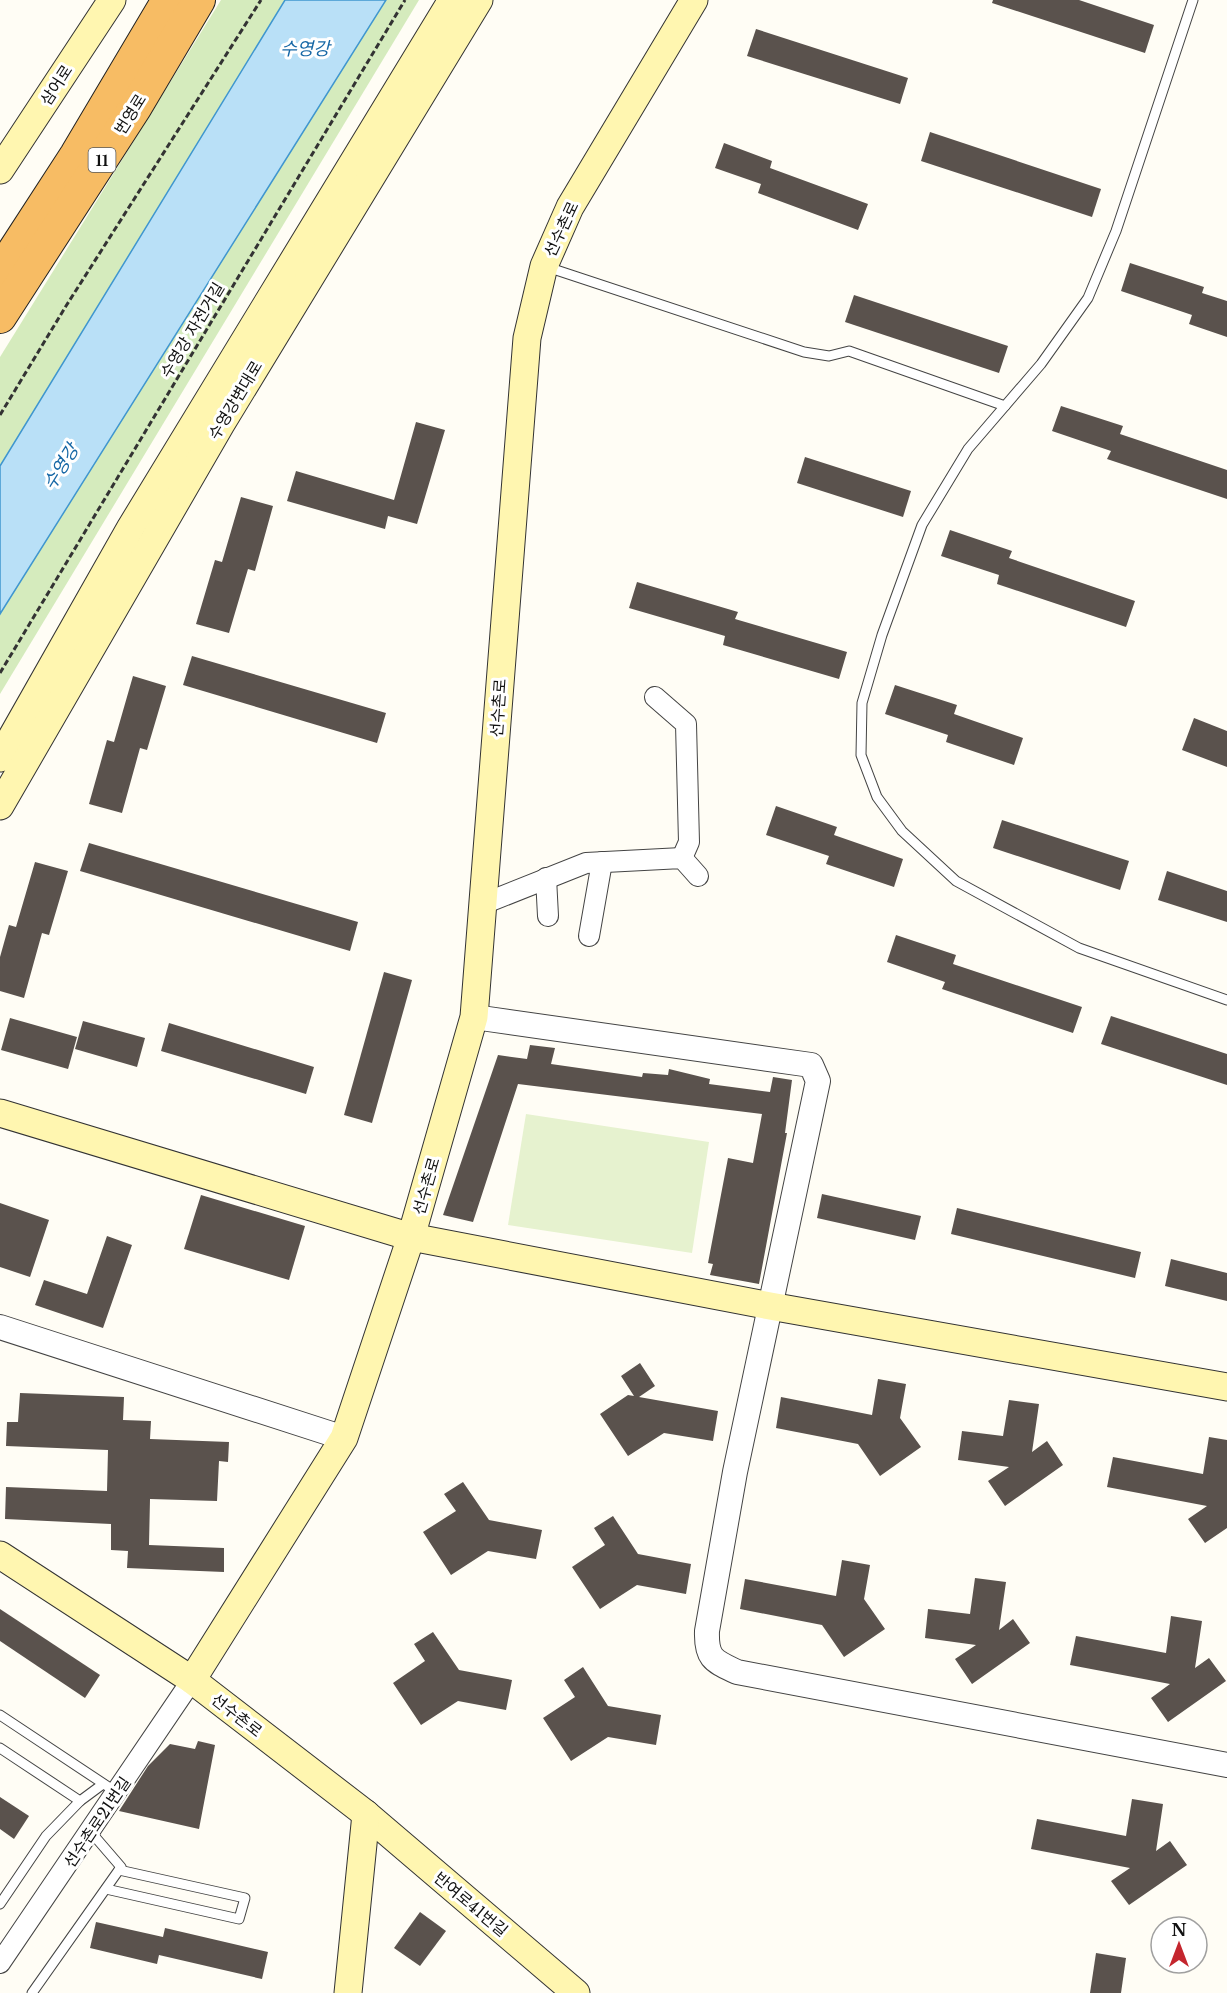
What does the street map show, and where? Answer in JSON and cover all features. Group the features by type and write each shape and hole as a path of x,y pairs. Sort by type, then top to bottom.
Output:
{"highway":[{"name":"번영로","path":"0,272 76,155 168,0"},
{"name":"번영로","path":"0,317 135,108 199,0"}],"main road":[{"name":"수영강변대로","path":"0,758 131,527 452,0"},
{"name":"수영강변대로","path":"0,806 221,424 479,0"},
{"name":"선수촌로","path":"366,1814 192,1680 344,1438 411,1237 474,1017 527,338 544,266 570,207 694,0"},
{"name":"삼어로","path":"0,170 107,2"},
{"path":"0,1113 411,1237 770,1306 1227,1387"},
{"path":"0,1555 192,1680"},
{"path":"348,1993 366,1814"},
{"name":"반여로41번길","path":"366,1814 576,1993"}],"street":[{"path":"655,697 686,724 689,842 682,858"},
{"path":"483,904 586,863 682,858"},
{"path":"682,858 698,876"},
{"path":"589,936 602,862"},
{"path":"546,878 548,916"},
{"path":"474,1017 811,1065 818,1081 735,1472 707,1631 706,1649 715,1661 737,1672 1227,1765"},
{"path":"0,1327 344,1438"},
{"name":"선수촌로21번길","path":"0,1963 90,1831 110,1788 192,1680"}],"lane":[{"path":"1193,0 1116,231 1088,298 1041,364 968,449 922,525 882,635 862,703 861,755 877,797 902,831 956,881 1079,948 1227,1000"},
{"path":"544,266 804,352 829,356 849,351 1005,406"},
{"path":"0,1715 110,1788"},
{"path":"0,1748 80,1801"},
{"path":"0,1904 46,1836 80,1801 110,1788"},
{"path":"32,1993 121,1867 90,1831"},
{"path":"106,1889 239,1918 245,1898 119,1870"}],"path":[{"path":"0,415 66,306 261,0"},
{"name":"수영강 자전거길","path":"0,673 405,0"}],"green space":[{"path":"221,0 419,0 0,694 0,357"},
{"path":"526,1114 709,1142 692,1253 508,1225"}],"water":[{"name":"수영강","path":"285,0 386,0 0,614 0,466"}],"building":[{"path":"993,0 1079,0 1154,25 1145,53 992,3"},
{"path":"756,29 908,78 900,104 747,56"},
{"path":"930,132 1101,189 1092,217 921,161"},
{"path":"724,143 772,161 770,168 868,204 858,230 758,193 761,184 715,168"},
{"path":"1130,263 1204,287 1202,293 1227,301 1227,337 1189,324 1192,315 1121,291"},
{"path":"854,295 1008,346 999,373 845,322"},
{"path":"1061,406 1123,426 1120,434 1227,470 1227,499 1107,459 1111,451 1052,431"},
{"path":"416,422 445,430 417,524 388,516 385,529 287,501 296,471 394,500"},
{"path":"805,457 911,491 903,517 797,483"},
{"path":"241,497 273,506 255,571 248,569 229,633 196,624 215,560 222,562"},
{"path":"950,530 1012,551 1009,558 1135,601 1126,627 997,584 999,575 941,556"},
{"path":"637,582 738,612 735,619 847,652 839,679 723,645 725,636 629,608"},
{"path":"192,656 386,713 377,743 183,685"},
{"path":"133,676 166,686 147,750 140,748 122,813 89,804 107,740 114,742"},
{"path":"895,685 957,705 954,714 1023,738 1014,765 946,742 948,735 885,714"},
{"path":"1194,718 1227,731 1227,767 1182,750"},
{"path":"776,806 837,827 834,835 903,859 894,887 826,864 829,856 766,835"},
{"path":"1002,820 1129,861 1120,890 993,848"},
{"path":"89,843 358,922 350,951 80,871"},
{"path":"35,862 68,871 49,935 42,933 24,998 0,991 0,957 9,925 16,927"},
{"path":"1167,871 1227,891 1227,922 1158,900"},
{"path":"896,935 956,955 953,964 1082,1007 1073,1033 942,989 945,982 887,962"},
{"path":"384,972 412,980 372,1123 344,1115"},
{"path":"1111,1016 1227,1054 1227,1085 1101,1044"},
{"path":"10,1018 77,1037 68,1069 1,1050"},
{"path":"83,1021 145,1038 137,1067 75,1049"},
{"path":"169,1023 314,1067 306,1094 161,1051"},
{"path":"530,1045 555,1048 551,1064 642,1077 643,1073 668,1075 669,1069 710,1079 709,1084 770,1092 773,1077 792,1080 785,1133 787,1133 759,1284 710,1275 713,1264 708,1263 728,1158 753,1163 762,1114 518,1084 473,1222 443,1215 498,1055 527,1059"},
{"path":"822,1194 921,1216 915,1240 817,1218"},
{"path":"201,1195 305,1226 289,1280 184,1249"},
{"path":"0,1203 49,1220 30,1277 0,1267"},
{"path":"957,1208 1141,1252 1135,1278 951,1234"},
{"path":"107,1236 132,1245 103,1328 35,1305 44,1280 87,1294"},
{"path":"1171,1259 1227,1273 1227,1301 1165,1286"},
{"path":"640,1363 655,1386 639,1397 718,1411 713,1441 664,1433 628,1456 600,1414 628,1395 634,1396 621,1376"},
{"path":"878,1379 906,1384 900,1418 921,1447 880,1476 858,1444 776,1428 781,1397 872,1415"},
{"path":"20,1393 124,1397 123,1420 151,1421 150,1439 229,1442 228,1462 219,1461 217,1501 150,1499 149,1545 224,1548 224,1572 127,1568 128,1551 111,1550 111,1524 5,1519 6,1487 107,1491 108,1450 6,1446 7,1422 18,1422"},
{"path":"1009,1400 1039,1404 1032,1452 1047,1441 1063,1465 1005,1506 988,1481 1009,1467 958,1460 962,1431 1003,1436"},
{"path":"1209,1437 1227,1440 1227,1528 1205,1543 1188,1519 1207,1506 1107,1487 1113,1457 1203,1474"},
{"path":"463,1482 489,1520 542,1530 536,1559 488,1551 451,1575 423,1532 456,1511 444,1494"},
{"path":"613,1516 638,1554 691,1564 686,1594 637,1585 600,1609 572,1567 605,1545 594,1528"},
{"path":"842,1560 870,1565 864,1599 885,1629 844,1657 822,1625 740,1609 745,1579 836,1596"},
{"path":"975,1578 1006,1582 999,1630 1013,1619 1030,1643 972,1684 955,1659 976,1645 925,1638 928,1609 970,1614"},
{"path":"0,1609 100,1675 85,1698 0,1641"},
{"path":"1171,1616 1202,1621 1195,1668 1209,1658 1226,1681 1168,1722 1151,1698 1170,1684 1070,1665 1076,1636 1166,1653"},
{"path":"433,1632 459,1670 512,1680 506,1710 458,1701 421,1725 393,1683 425,1661 414,1644"},
{"path":"583,1667 608,1706 661,1715 656,1745 608,1737 571,1761 543,1718 575,1697 564,1680"},
{"path":"198,1741 215,1745 199,1829 119,1811 148,1766 170,1744 195,1749"},
{"path":"0,1797 29,1816 14,1839 0,1829"},
{"path":"1132,1799 1163,1804 1156,1851 1170,1841 1187,1865 1129,1905 1111,1881 1130,1868 1031,1849 1037,1819 1126,1836"},
{"path":"420,1912 446,1931 420,1966 394,1948"},
{"path":"96,1922 163,1937 165,1928 268,1952 262,1979 159,1955 157,1964 90,1948"},
{"path":"1096,1953 1126,1958 1121,1993 1090,1993"}]}
